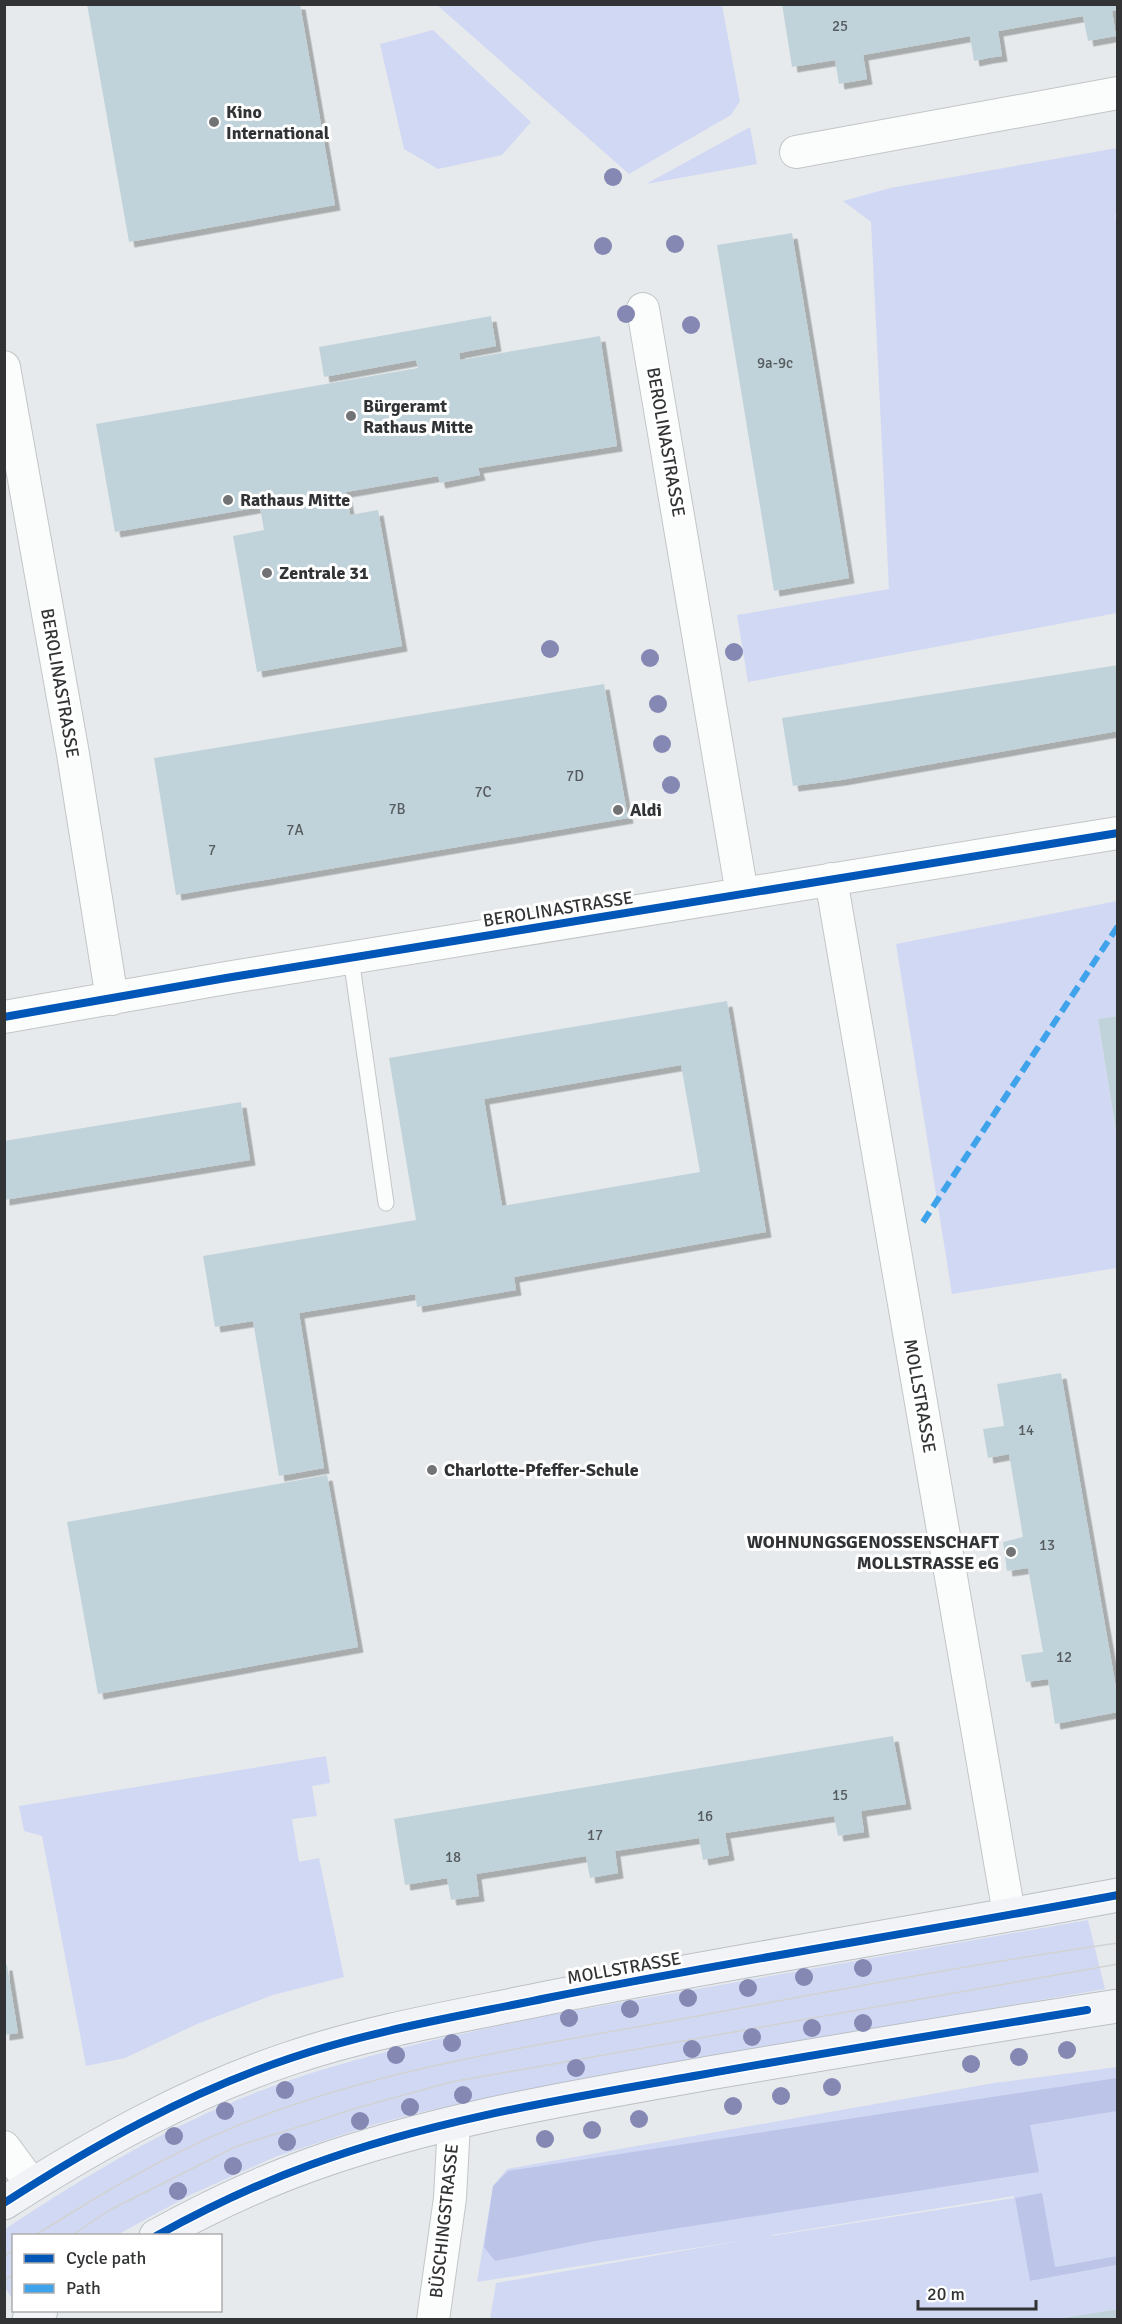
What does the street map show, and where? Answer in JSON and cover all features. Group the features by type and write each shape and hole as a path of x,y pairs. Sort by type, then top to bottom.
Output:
{"main road":[{"name":"MOLLSTRASSE","path":"4,2203 149,2117 289,2058 398,2028 597,1988 1118,1894"},
{"path":"158,2234 247,2190 309,2165 454,2123 656,2082 893,2041 1118,2006"}],"street":[{"path":"796,152 1118,93"},
{"name":"BEROLINASTRASSE","path":"643,309 742,894"},
{"name":"BEROLINASTRASSE","path":"4,367 73,754 112,999"},
{"name":"BEROLINASTRASSE","path":"4,1017 1118,833"},
{"name":"MOLLSTRASSE","path":"831,879 1009,1914"},
{"name":"BÜSCHINGSTRASSE","path":"433,2319 450,2198 454,2123"},
{"path":"4,2147 32,2185"}],"lane":[{"path":"351,958 386,1203"}],"shaded area":[{"path":"437,5 722,5 740,101 731,115 629,174"},
{"path":"433,30 531,122 502,155 438,169 404,149 380,44"},
{"path":"750,127 757,164 646,184"},
{"path":"1117,148 1118,214 1115,215 1118,231 1117,613 748,682 737,615 889,589 871,222 843,201 890,188"},
{"path":"1117,901 1117,1016 1098,1019 1117,1140 1117,1268 952,1294 896,944"},
{"path":"326,1756 330,1783 312,1786 317,1816 292,1819 299,1862 319,1858 344,1977 273,1995 197,2024 125,2058 86,2066 42,1836 24,1831 19,1806"},
{"path":"1088,1920 1105,1989 594,2076 426,2111 372,2125 275,2157 190,2195 119,2234 12,2234 12,2298 5,2288 5,2229 65,2190 190,2121 257,2092 331,2067 407,2047 561,2013"},
{"path":"1117,2067 1117,2256 1055,2267 1030,2281 1117,2265 1117,2309 1057,2320 490,2319 496,2283 745,2240 477,2282 493,2186 507,2169 994,2083","holes":["1014,2196 1014,2198 771,2236"]},
{"path":"1117,2078 1117,2111 1030,2125 1039,2172 595,2241 495,2261 484,2247 493,2186 508,2171"},
{"path":"1042,2193 1055,2267 1117,2256 1117,2265 1030,2281 1015,2198"}],"building":[{"name":"Kino International","path":"87,4 300,4 335,205 129,242"},
{"path":"782,4 1118,4 1118,10 1112,11 1116,36 1088,41 1083,16 998,31 1002,56 974,61 970,36 863,55 867,79 839,84 835,60 792,67"},
{"path":"792,233 849,578 774,591 717,245"},
{"name":"Rathaus Mitte","path":"491,316 496,346 459,353 460,360 600,336 617,446 478,468 480,475 440,483 438,476 346,492 350,515 378,510 402,646 257,672 233,536 264,530 260,507 115,532 96,424 418,368 416,360 324,377 319,347"},
{"path":"1118,665 1118,731 841,780 793,786 782,718"},
{"path":"604,684 628,818 176,895 154,758"},
{"path":"727,1001 766,1232 514,1277 516,1290 417,1307 415,1294 299,1313 324,1468 279,1476 253,1321 215,1327 203,1256 416,1220 389,1058","holes":["681,1065 700,1172 502,1206 484,1099"]},
{"path":"1118,1016 1118,1132 1116,1132 1098,1019"},
{"path":"241,1102 250,1160 4,1200 4,1141"},
{"path":"1061,1373 1118,1699 1118,1712 1055,1724 1048,1679 1026,1682 1021,1655 1043,1652 1028,1568 1007,1571 1003,1542 1023,1537 1009,1454 988,1458 983,1429 1004,1426 997,1384"},
{"path":"327,1475 358,1647 98,1694 67,1522"},
{"path":"893,1736 906,1804 861,1811 864,1832 838,1836 834,1816 725,1833 729,1855 703,1860 699,1838 615,1851 618,1873 590,1878 586,1856 476,1874 479,1896 451,1900 447,1878 405,1885 394,1819"},
{"path":"4,1965 7,1965 18,2033 4,2035"},
{"path":"1118,2309 1118,2320 1064,2320 1064,2318"}],"tram line":[{"path":"37,2234 182,2150 234,2127 347,2088 404,2073 521,2048 907,1977 1118,1943"},
{"path":"74,2234 108,2211 235,2147 357,2108 451,2082 1118,1964"},
{"path":"4,2256 12,2251"},
{"path":"4,2281 12,2275"}],"marked path":[{"path":"923,1222 1118,926"}],"cycle path":[{"path":"4,1017 226,978 1118,833"},
{"path":"4,2203 107,2141 179,2104 253,2072 354,2039 618,1984 1118,1895"},
{"path":"160,2234 193,2216 290,2172 357,2149 454,2122 601,2092 1087,2010"}],"place":[{"name":"Kino International","path":"214,122"},
{"name":"Bürgeramt Rathaus Mitte","path":"351,416"},
{"name":"Rathaus Mitte","path":"228,500"},
{"name":"Zentrale 31","path":"267,573"},
{"name":"Aldi","path":"618,810"},
{"name":"Charlotte-Pfeffer-Schule","path":"432,1470"},
{"name":"WOHNUNGSGENOSSENSCHAFT MOLLSTRASSE eG","path":"1011,1552"}]}
